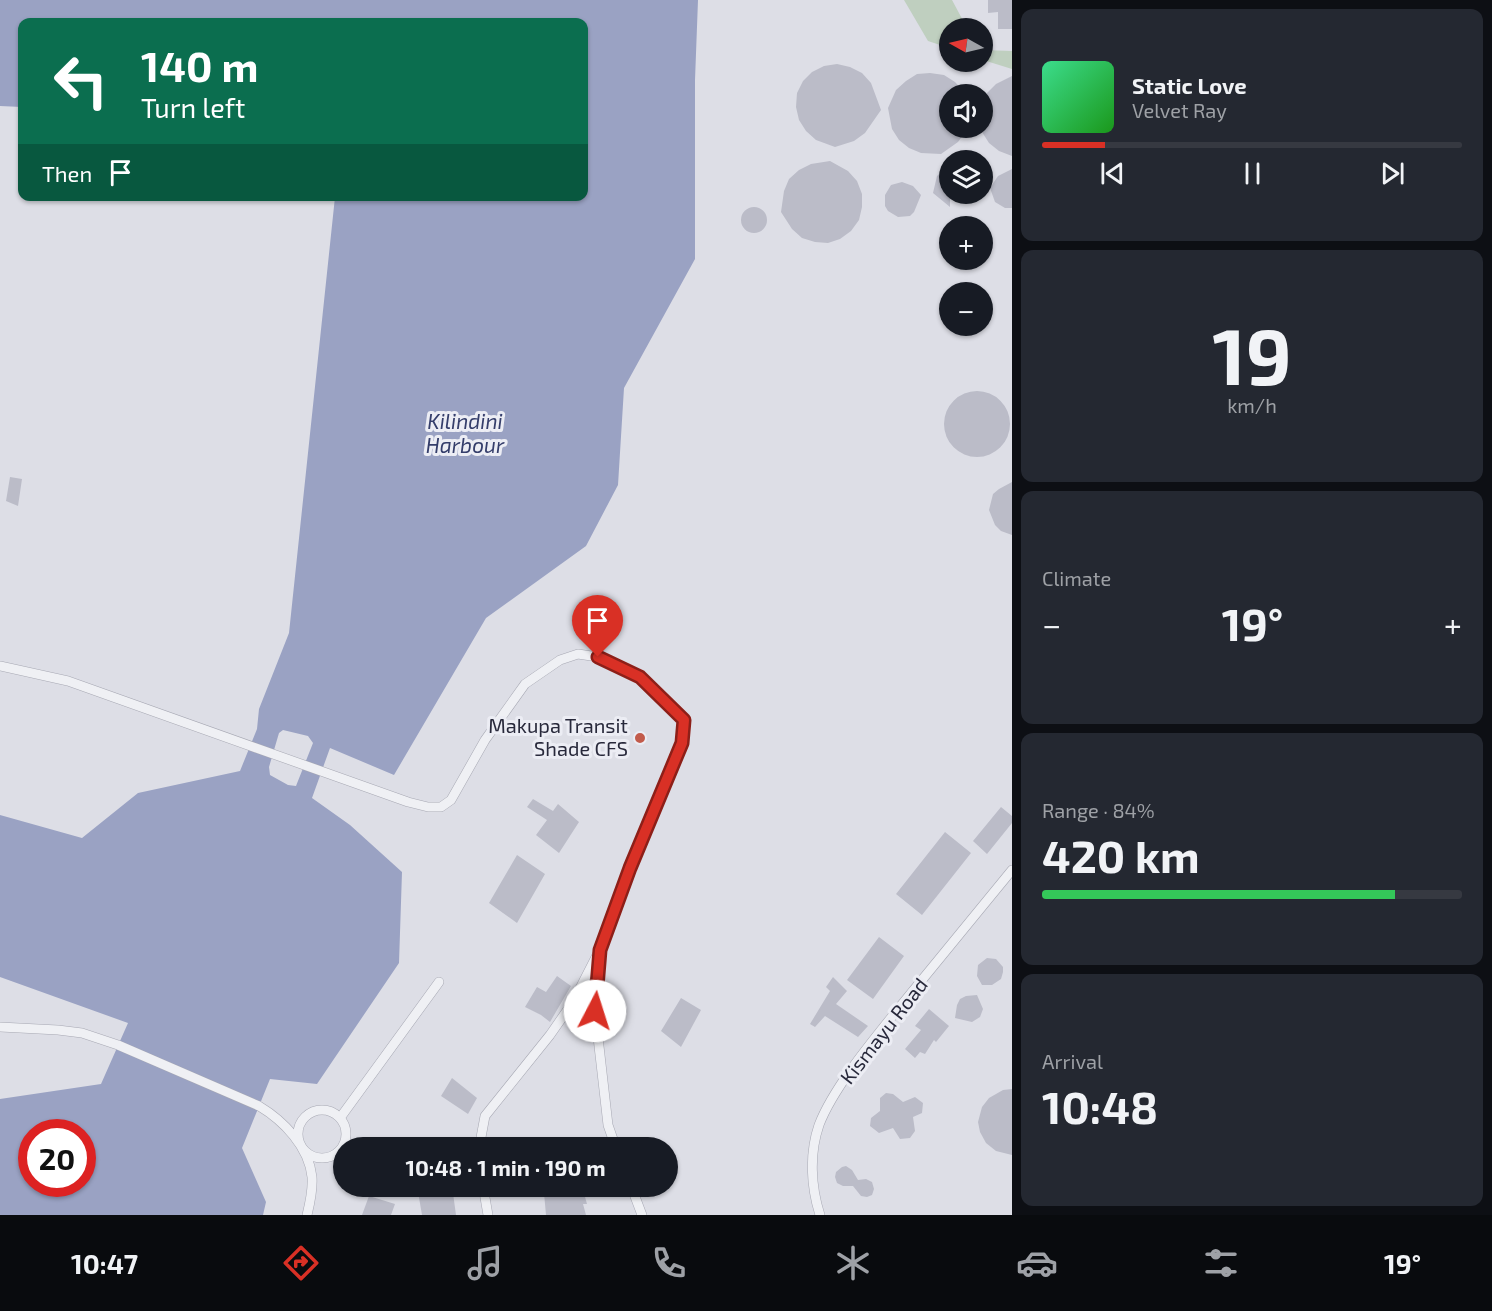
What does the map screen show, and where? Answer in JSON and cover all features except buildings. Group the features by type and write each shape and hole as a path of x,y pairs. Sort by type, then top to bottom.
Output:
{"lane":[{"path":"0,666 68,681 408,802 428,807 441,807 451,800 485,740 525,684 560,660 578,654 598,657 640,677 684,720 682,743 630,868 600,950 573,1002 550,1035 485,1116 481,1137"},
{"name":"Kismayu Road","path":"820,1215 816,1203 812,1168 813,1152 820,1123 839,1089 873,1041 1012,870"},
{"path":"600,950 595,1011 608,1125 612,1137"},
{"path":"340,1118 439,982"},
{"path":"0,1027 82,1033 118,1045 259,1106 273,1114 301,1147 311,1156 318,1158 334,1155 343,1147 346,1140 344,1125 340,1118 328,1111 320,1110 306,1115 299,1128 301,1147 312,1177 307,1215"},
{"path":"485,1197 488,1215"},
{"path":"635,1197 642,1215"}],"green space":[{"path":"904,0 952,0 962,18 939,18 939,45 928,41"},
{"path":"993,50 1012,51 1012,69 993,63"}],"water":[{"name":"Kilindini Harbour","path":"0,0 698,0 695,80 695,259 624,388 618,485 586,546 486,618 394,775 330,748 312,798 350,825 402,872 399,963 317,1084 270,1079 242,1148 266,1202 263,1215 0,1215 0,1099 101,1084 128,1023 0,977 0,815 82,838 138,793 240,771 257,729 259,709 289,633 335,201 588,201 588,18 18,18 18,107 0,106","holes":["283,730 308,736 313,743 296,786 288,785 270,775 269,767 279,733"]}],"place":[{"name":"Makupa Transit Shade CFS","path":"640,738"}],"route":[{"path":"595,1011 600,950 630,868 682,743 684,730 684,720 640,677 598,657"}]}
